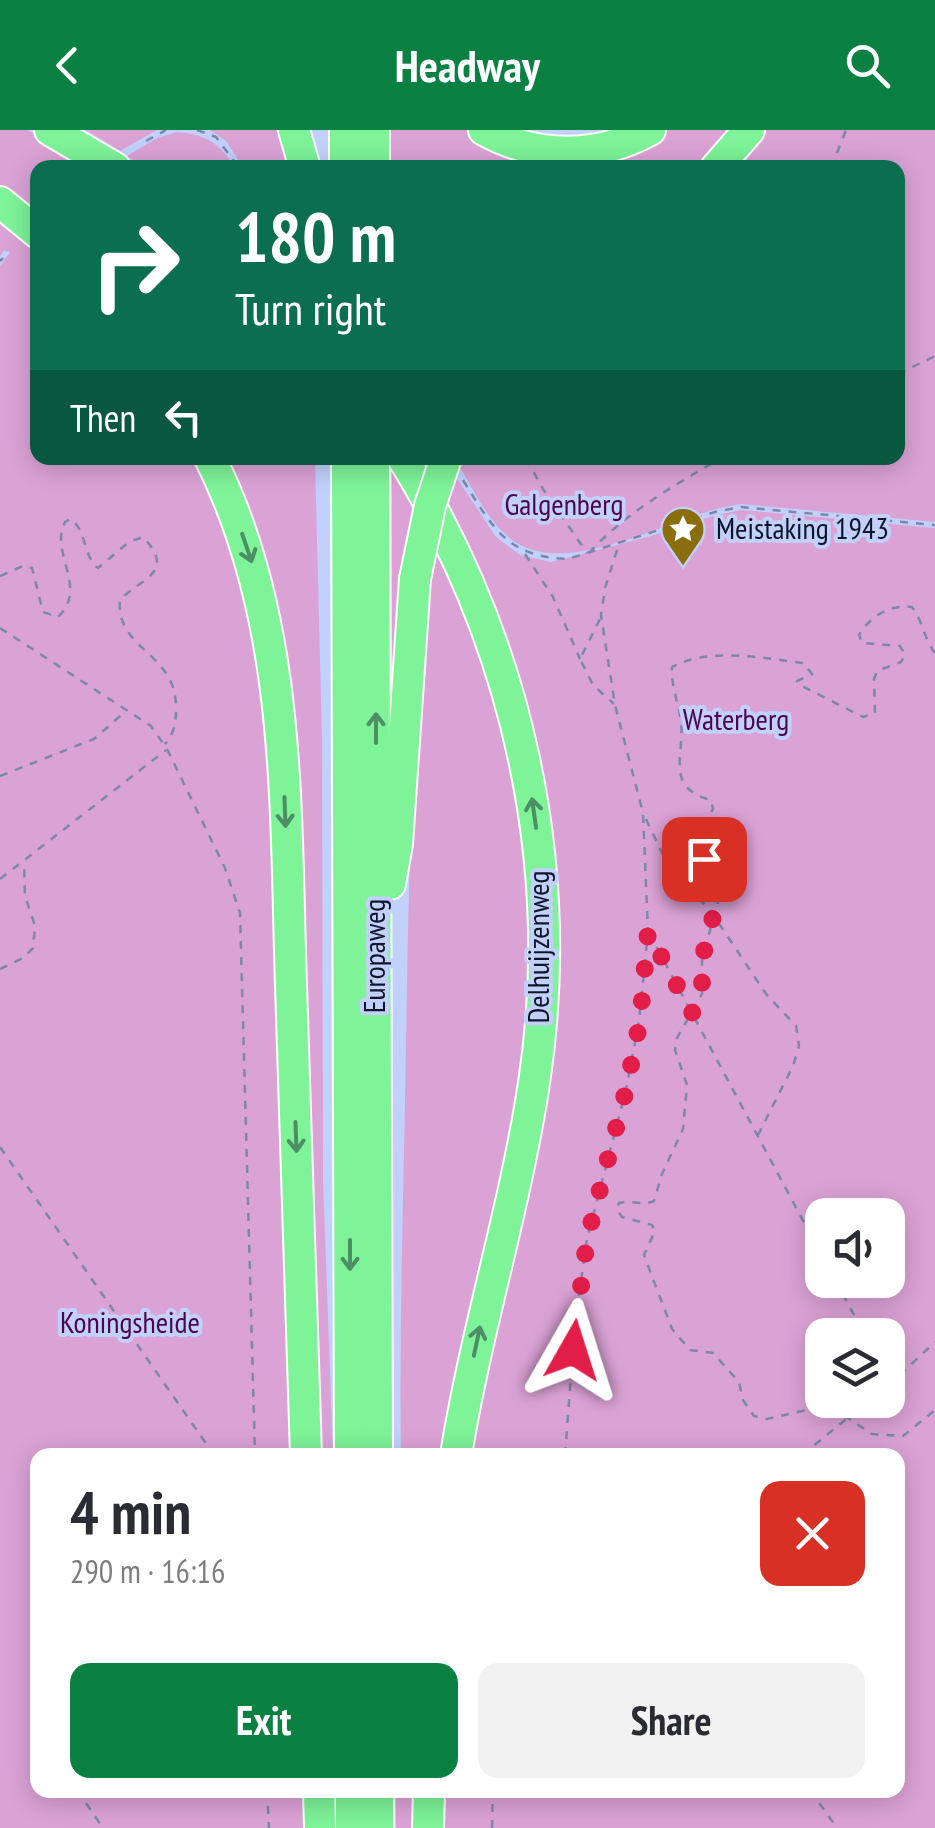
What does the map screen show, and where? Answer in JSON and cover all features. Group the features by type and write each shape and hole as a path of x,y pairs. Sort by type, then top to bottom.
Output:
{"highway":[{"path":"294,130 303,160"},
{"path":"345,130 345,160"},
{"path":"374,130 374,160"},
{"path":"484,130 527,147 573,152 608,148 650,130"},
{"path":"723,160 749,130"},
{"path":"60,135 102,160"},
{"path":"0,202 30,226"},
{"path":"213,465 250,559 277,683 285,804 306,1448"},
{"name":"Europaweg","path":"347,465 329,537 347,667 350,1448"},
{"name":"Europaweg","path":"352,465 374,503 377,1448"},
{"name":"Delhuijzenweg","path":"407,465 465,570 492,642 524,752 542,896 542,998 534,1084 457,1448"},
{"path":"375,966 397,844 415,579 430,506 450,465"},
{"path":"318,1798 320,1828"},
{"path":"351,1798 351,1828"},
{"path":"378,1798 378,1828"},
{"path":"428,1828 429,1798"}],"path":[{"path":"146,141 166,130"},
{"path":"197,130 216,137 233,160"},
{"path":"834,160 846,130"},
{"path":"905,371 935,356"},
{"path":"452,465 499,534 523,552 552,597 593,685 615,705"},
{"path":"530,465 588,554"},
{"path":"588,554 607,533 710,465"},
{"path":"523,552 568,560 741,507 935,525"},
{"path":"0,576 23,566 32,568 43,612 58,618 68,608 72,593 60,536 65,522 75,520 88,557 98,568 129,542 143,538 157,556 158,565 152,575 120,600 119,610 132,639 163,666 176,688 175,730 165,747 0,879"},
{"path":"619,544 605,588 602,616 615,705 643,813 662,855 714,916 766,994 796,1026 799,1046 793,1066 758,1135"},
{"path":"805,1409 766,1419 754,1416 738,1382 714,1354 690,1350 672,1329 644,1255 655,1230 622,1217 617,1210 619,1203 654,1201 662,1174 678,1144 687,1085 675,1050 677,1038 702,994 702,959 720,890 716,866 704,859 691,842 691,833 714,809 711,800 699,797 686,786 678,770 682,724 672,666 688,658 711,656 803,662 812,674 797,681 798,684 863,717 875,713 877,671 901,662 905,655 900,646 862,643 864,626 885,610 912,607 935,653"},
{"path":"580,658 602,616"},
{"path":"0,628 151,726 226,868 240,913 256,1448"},
{"path":"0,776 94,739 128,709"},
{"path":"566,1448 575,1322 587,1239 640,1021 648,932 643,813"},
{"path":"0,969 23,958 32,948 36,926 25,896 24,860"},
{"path":"648,932 805,1224"},
{"path":"0,1147 209,1448"},
{"path":"905,1370 935,1342"},
{"path":"811,1448 848,1418 872,1434 903,1436 935,1410"},
{"path":"82,1798 103,1828"},
{"path":"268,1798 268,1828"},
{"path":"492,1828 493,1798"},
{"path":"816,1798 838,1828"}],"green space":[{"path":"0,130 27,130 84,160 30,160 30,213 0,189"},
{"path":"86,130 157,130 120,151"},
{"path":"210,130 282,130 292,160 238,160 226,141"},
{"path":"388,130 469,130 474,134 645,143 666,130 738,130 710,160 389,160"},
{"name":"Galgenberg","path":"762,130 935,130 935,522 741,504 587,550 557,553 530,549 506,535 492,519 459,465 905,465 905,160 736,160"},
{"path":"177,132 196,135 211,141 229,160 134,160 127,156 157,138"},
{"name":"Koningsheide","path":"0,222 30,248 30,465 196,465 222,529 244,601 267,751 292,1448 30,1448 30,1798 302,1798 304,1828 0,1828 0,266 10,252 4,251 0,256"},
{"path":"223,465 315,465 322,739 323,1180 333,1448 317,1448 295,782"},
{"path":"392,465 396,465 421,509 392,719"},
{"name":"Waterberg","path":"454,474 496,537 520,555 551,562 742,510 935,528 935,1828 445,1828 446,1798 905,1798 905,1448 473,1448 530,1194 555,1027 555,870 546,794 530,719 508,645 446,498"},
{"path":"437,537 501,704 533,905 523,1087 447,1448 401,1448 412,790"},
{"path":"396,1798 420,1798 418,1828 396,1828"}],"place":[{"name":"Meistaking 1943","path":"683,567"}],"route":[{"path":"573,1350 587,1239 640,1021 648,932 692,1013 702,994 702,959 720,890 716,866 704,859"}]}
